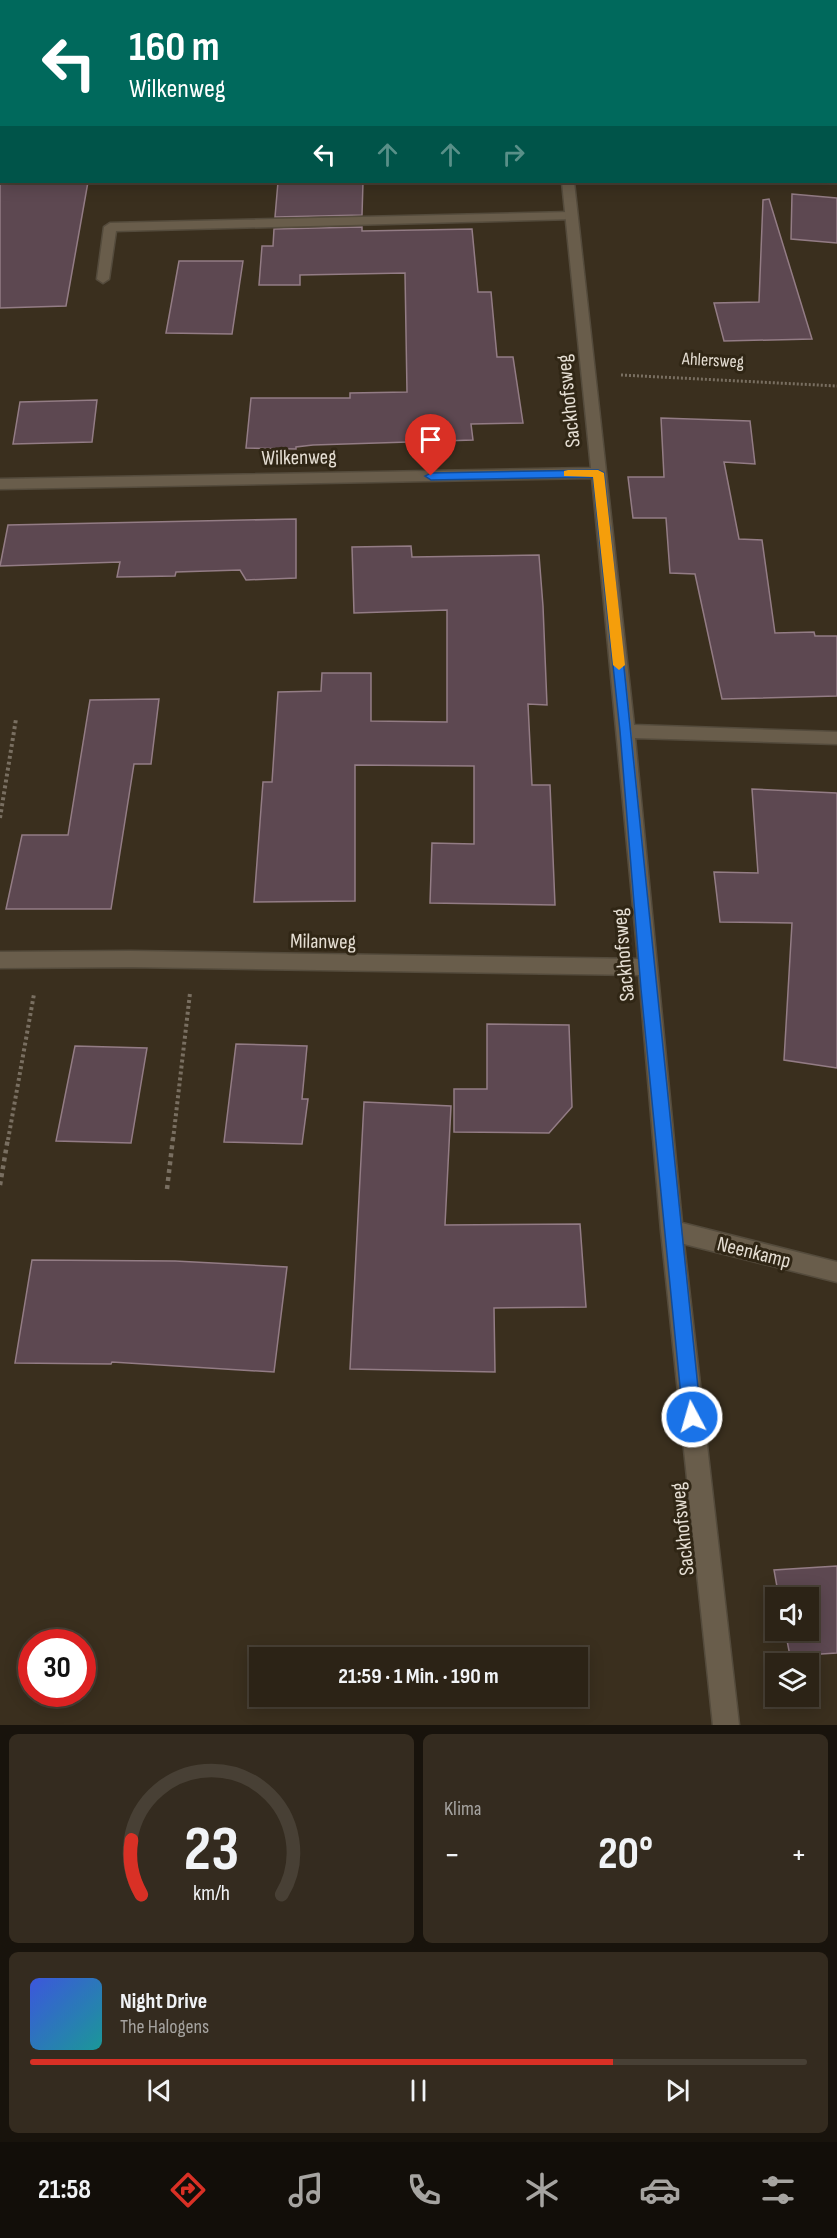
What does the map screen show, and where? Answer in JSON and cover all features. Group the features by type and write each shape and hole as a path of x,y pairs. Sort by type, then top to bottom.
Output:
{"street":[{"name":"Sackhofsweg","path":"568,183 626,731 672,1231 726,1725"},
{"path":"104,279 110,227 570,216"},
{"name":"Wilkenweg","path":"0,484 598,473"},
{"path":"626,731 837,738"},
{"name":"Milanweg","path":"0,960 646,967"},
{"name":"Neenkamp","path":"672,1231 837,1272"}],"path":[{"name":"Ahlersweg","path":"588,373 837,386"},
{"path":"0,818 16,719"},
{"path":"0,1185 40,960"},
{"path":"167,1189 193,961"}],"building":[{"path":"0,183 88,183 66,306 0,308"},
{"path":"278,183 363,183 362,215 275,217"},
{"path":"792,194 837,198 837,243 791,239"},
{"path":"769,199 812,339 724,341 714,303 759,302 763,200"},
{"path":"362,227 362,231 472,229 478,292 491,292 497,357 513,357 523,423 471,424 473,440 313,445 296,447 296,449 246,448 251,398 350,398 350,393 407,392 405,273 300,275 300,285 259,285 262,246 273,246 274,229"},
{"path":"179,261 243,261 232,334 166,333"},
{"path":"97,400 92,442 13,444 20,402"},
{"path":"661,418 750,421 755,464 724,462 739,539 762,540 775,633 814,632 815,636 837,636 837,696 722,699 695,574 670,573 666,518 633,518 628,477 664,477"},
{"path":"296,519 296,578 246,580 240,570 176,572 175,576 117,577 120,562 0,566 8,525"},
{"path":"411,546 412,557 539,555 547,705 528,704 532,785 550,785 555,905 430,903 432,843 474,844 474,766 355,765 355,901 254,902 263,782 272,782 278,692 321,691 322,673 371,673 371,721 447,722 447,610 354,613 352,547"},
{"path":"159,699 151,764 134,764 111,909 6,909 22,835 68,835 90,700"},
{"path":"752,789 837,793 837,1068 784,1060 792,923 720,922 714,872 758,873"},
{"path":"487,1024 569,1025 572,1107 549,1133 454,1132 454,1089 487,1089"},
{"path":"236,1044 307,1046 302,1099 308,1099 302,1144 224,1142"},
{"path":"75,1046 147,1048 131,1143 56,1141"},
{"path":"364,1102 451,1106 445,1225 580,1224 586,1307 494,1308 495,1372 350,1369"},
{"path":"32,1260 175,1261 287,1267 274,1372 112,1362 111,1364 15,1363"},
{"path":"837,1566 837,1653 789,1653 787,1641 819,1641 819,1587 777,1587 774,1570"}],"slow traffic":[{"path":"568,474 598,473 619,665"}],"route":[{"path":"431,476 598,473 626,731 648,989 692,1417"}]}
